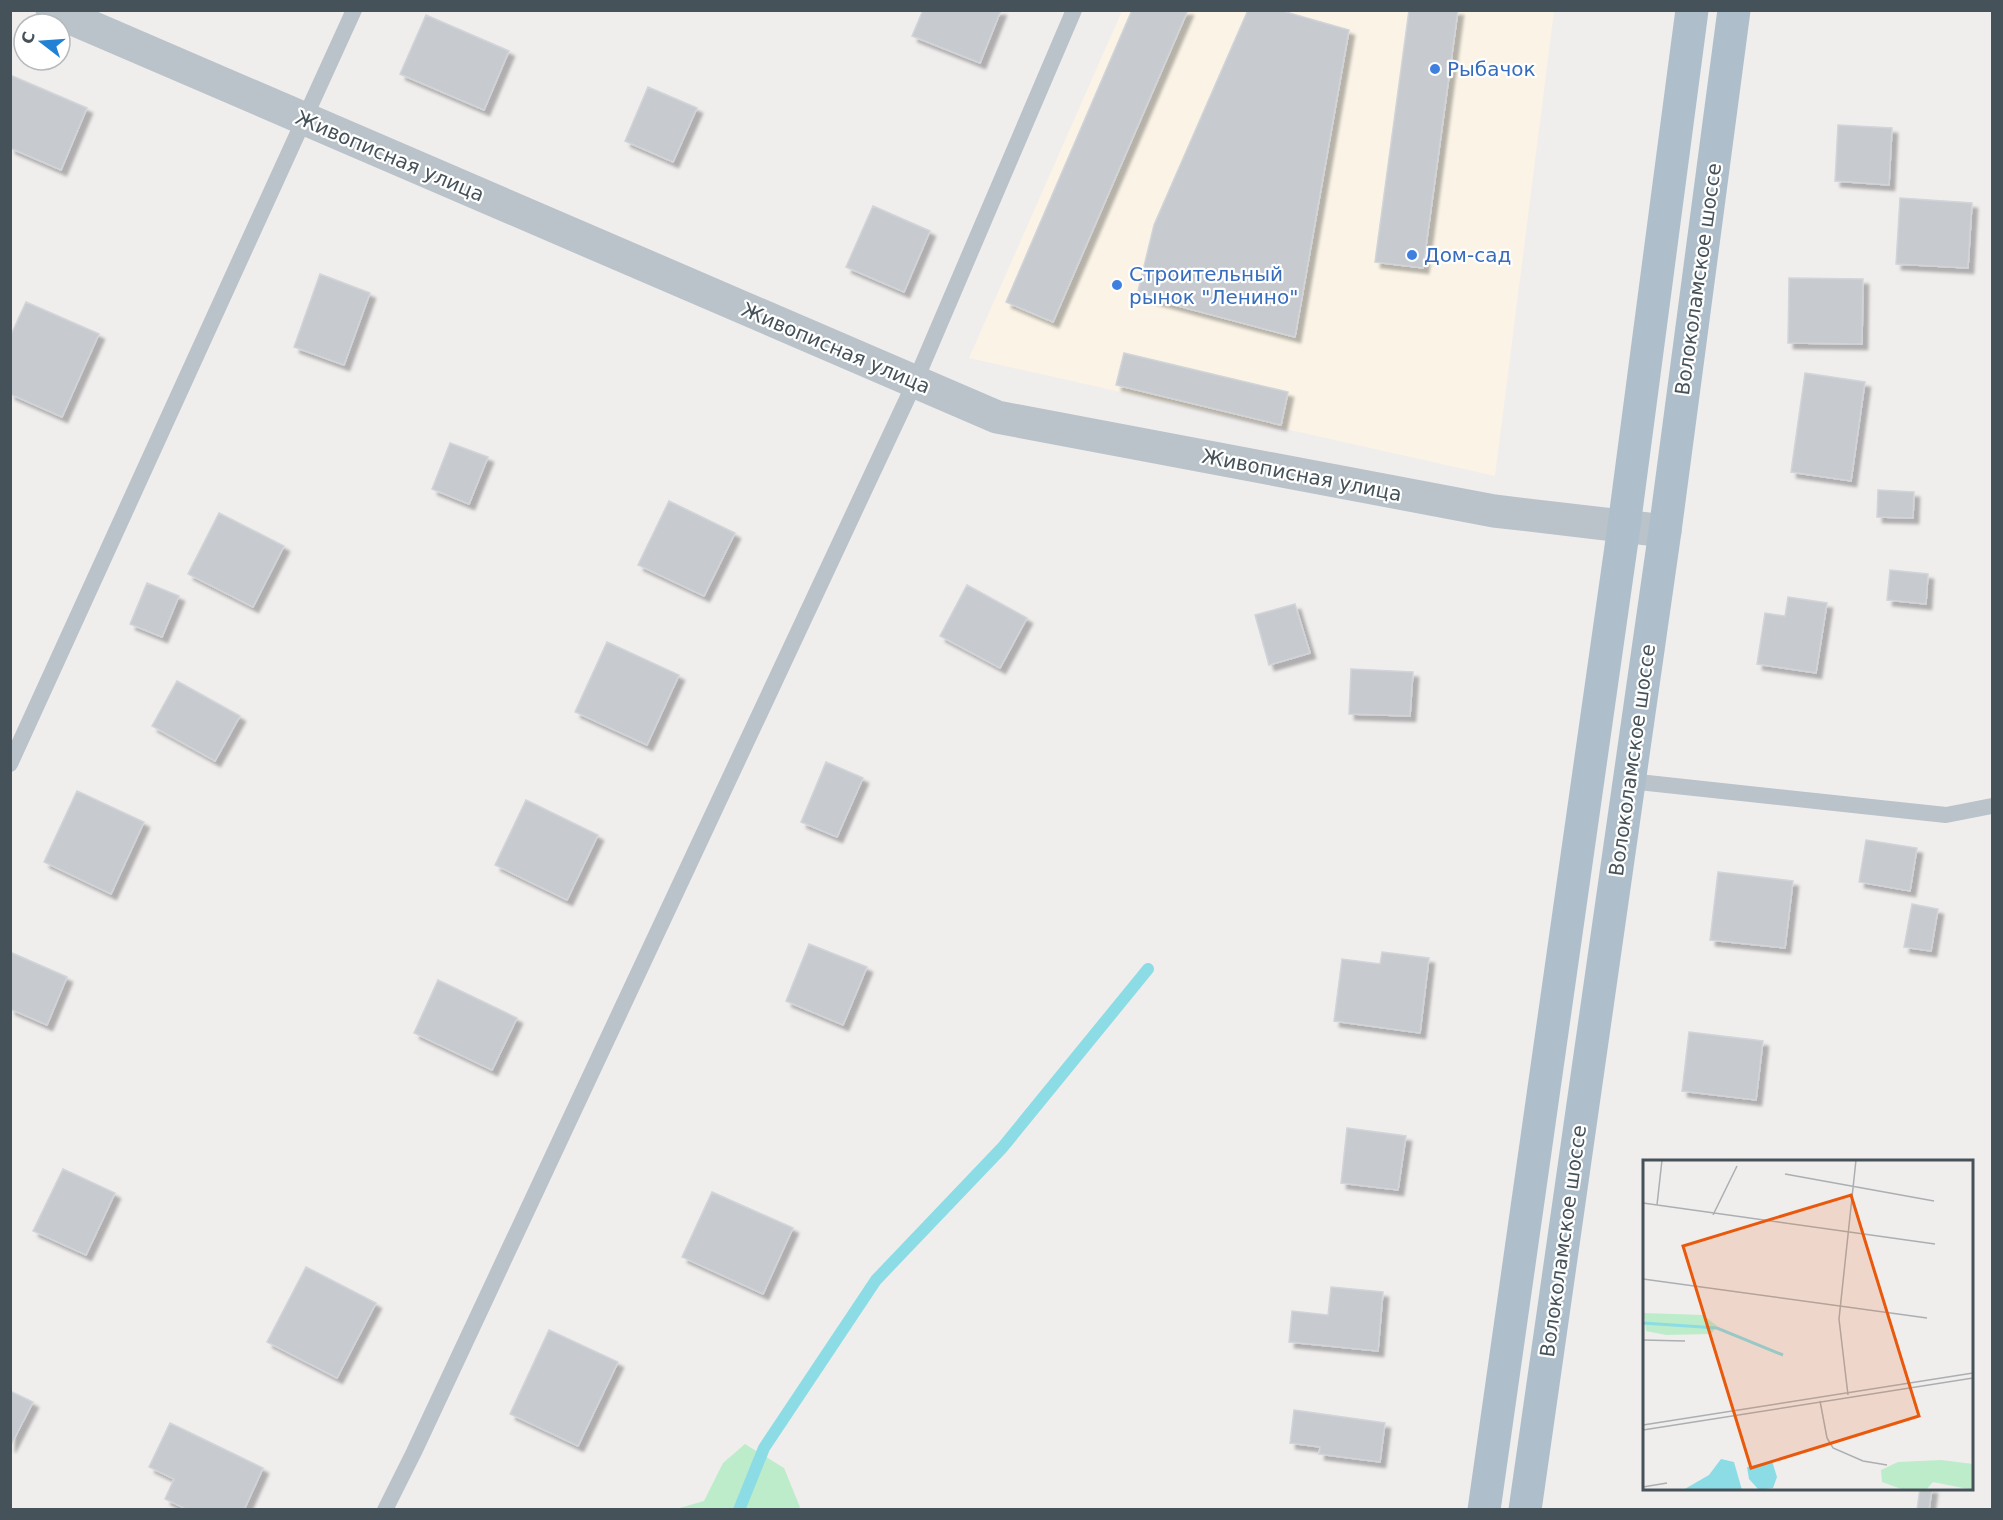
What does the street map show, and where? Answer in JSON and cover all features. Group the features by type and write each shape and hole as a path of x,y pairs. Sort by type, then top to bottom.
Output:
{"main road":[{"name":"Волоколамское шоссе","path":"1484,1509 1624,526 1692,10"},
{"name":"Волоколамское шоссе","path":"1525,1509 1665,531 1734,10"}],"street":[{"name":"Живописная улица","path":"52,10 997,417 1494,511 1665,531"}],"lane":[{"path":"10,764 354,10"},
{"path":"385,1509 414,1452 915,382 1074,10"},
{"path":"1629,781 1946,815 1992,806"}],"shaded area":[{"path":"1122,11 1554,11 1495,476 969,358"}],"green space":[{"path":"745,1444 784,1468 800,1507 798,1509 676,1509 704,1501 723,1463"}],"building":[{"path":"923,10 1001,10 980,63 912,36"},
{"path":"1132,10 1188,10 1053,322 1006,302"},
{"path":"1248,10 1279,10 1349,30 1295,337 1137,295 1154,225"},
{"path":"1409,10 1458,10 1423,268 1375,262"},
{"path":"426,15 509,51 484,110 400,74"},
{"path":"10,75 87,108 61,170 10,148"},
{"path":"648,87 697,108 673,162 625,141"},
{"path":"1838,125 1892,128 1889,185 1835,181"},
{"path":"1900,198 1972,203 1968,268 1896,264"},
{"path":"873,206 930,231 904,292 846,267"},
{"path":"320,274 370,293 344,365 294,347"},
{"path":"1789,278 1863,279 1862,344 1788,343"},
{"path":"26,302 99,334 62,417 10,394 10,337"},
{"path":"1124,353 1288,392 1281,425 1116,385"},
{"path":"1805,373 1865,382 1851,481 1791,472"},
{"path":"450,443 488,457 469,504 432,489"},
{"path":"1878,490 1914,492 1913,518 1877,517"},
{"path":"669,501 735,533 704,596 638,565"},
{"path":"219,513 284,546 253,607 188,574"},
{"path":"1890,570 1928,574 1926,604 1887,600"},
{"path":"147,583 179,596 162,637 130,624"},
{"path":"967,585 1027,618 1000,668 940,636"},
{"path":"1788,597 1827,603 1816,673 1757,664 1765,613 1785,616"},
{"path":"1295,604 1310,653 1269,665 1255,615"},
{"path":"607,642 679,675 647,745 575,712"},
{"path":"1351,669 1413,672 1410,716 1349,714"},
{"path":"177,681 240,716 215,761 152,726"},
{"path":"826,762 863,778 837,837 801,822"},
{"path":"77,791 144,822 111,894 44,862"},
{"path":"526,800 598,835 567,900 495,865"},
{"path":"1866,840 1917,848 1910,891 1859,882"},
{"path":"1718,872 1793,881 1785,948 1710,940"},
{"path":"1912,904 1938,909 1931,951 1904,947"},
{"path":"809,944 867,967 843,1025 786,1001"},
{"path":"10,952 67,977 47,1025 10,1009"},
{"path":"1382,952 1429,958 1420,1033 1334,1021 1342,959 1380,964"},
{"path":"438,980 517,1018 492,1070 414,1033"},
{"path":"1689,1032 1763,1041 1756,1100 1682,1091"},
{"path":"1347,1128 1406,1136 1398,1190 1341,1183"},
{"path":"63,1169 115,1193 86,1255 33,1231"},
{"path":"712,1192 793,1228 763,1294 682,1257"},
{"path":"306,1267 376,1303 337,1378 267,1342"},
{"path":"1331,1287 1383,1292 1378,1351 1289,1342 1292,1311 1328,1315"},
{"path":"549,1330 618,1362 578,1446 510,1414"},
{"path":"10,1391 33,1402 10,1447"},
{"path":"1294,1410 1385,1423 1380,1462 1319,1454 1320,1447 1290,1443"},
{"path":"170,1423 263,1468 244,1510 188,1510 165,1499 174,1479 149,1467"},
{"path":"1920,1490 1932,1490 1929,1510 1917,1510"}],"waterway":[{"path":"739,1510 764,1448 876,1280 1002,1148 1148,969"}],"place":[{"name":"Рыбачок","path":"1435,69"},
{"name":"Дом-сад","path":"1412,255"},
{"name":"Строительный рынок \"Ленино\"","path":"1117,285"}]}
